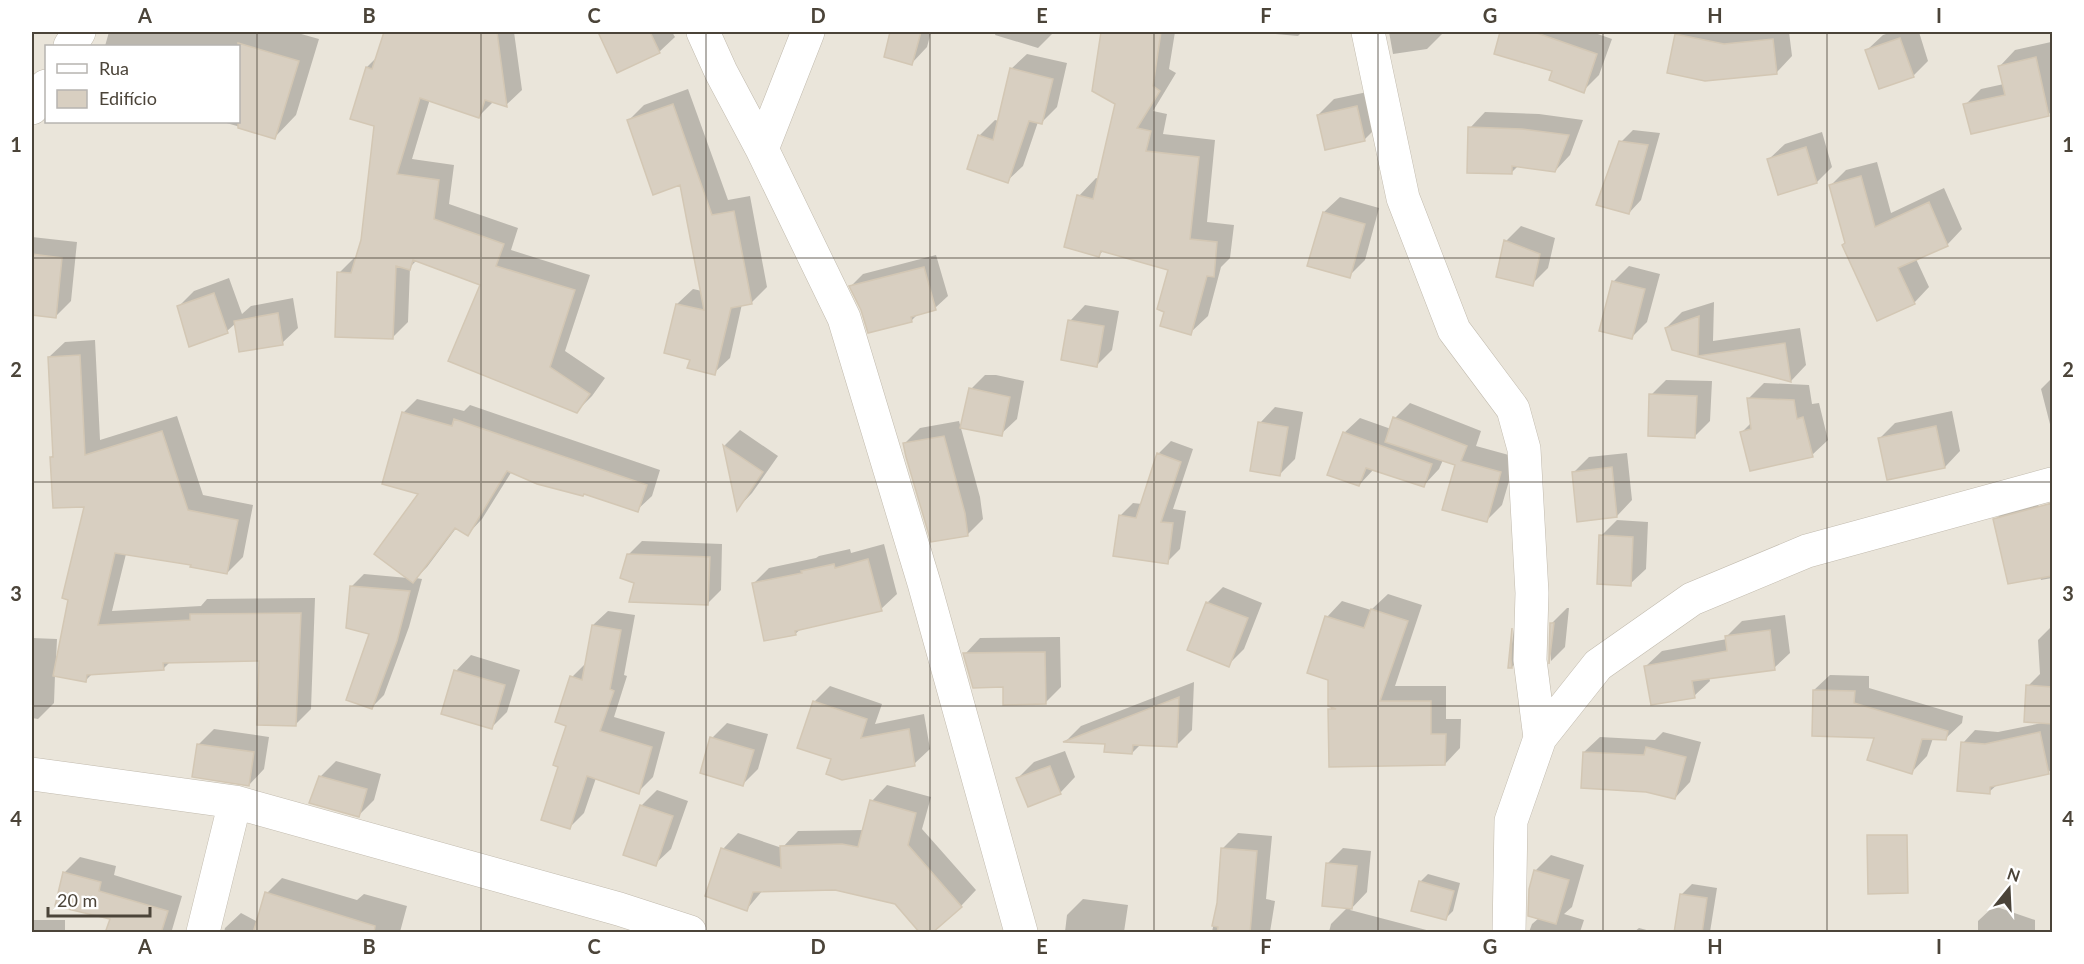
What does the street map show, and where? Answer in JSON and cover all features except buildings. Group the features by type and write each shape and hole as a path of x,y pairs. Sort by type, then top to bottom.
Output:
{"street":[{"path":"71,45 79,32"},
{"path":"703,32 720,72 762,149 844,318 924,583 1021,933"},
{"path":"762,149 808,32"},
{"path":"1368,32 1403,198 1454,330 1513,409 1524,449 1532,593 1530,660 1540,738"},
{"path":"32,108 45,88"},
{"path":"1509,933 1511,821 1540,738 1598,665 1692,599 1808,550 2052,484"},
{"path":"32,774 235,802 619,909 690,933"},
{"path":"203,933 235,802"}],"shaded area":[{"path":"32,32 2052,32 2052,932 32,932"}]}
